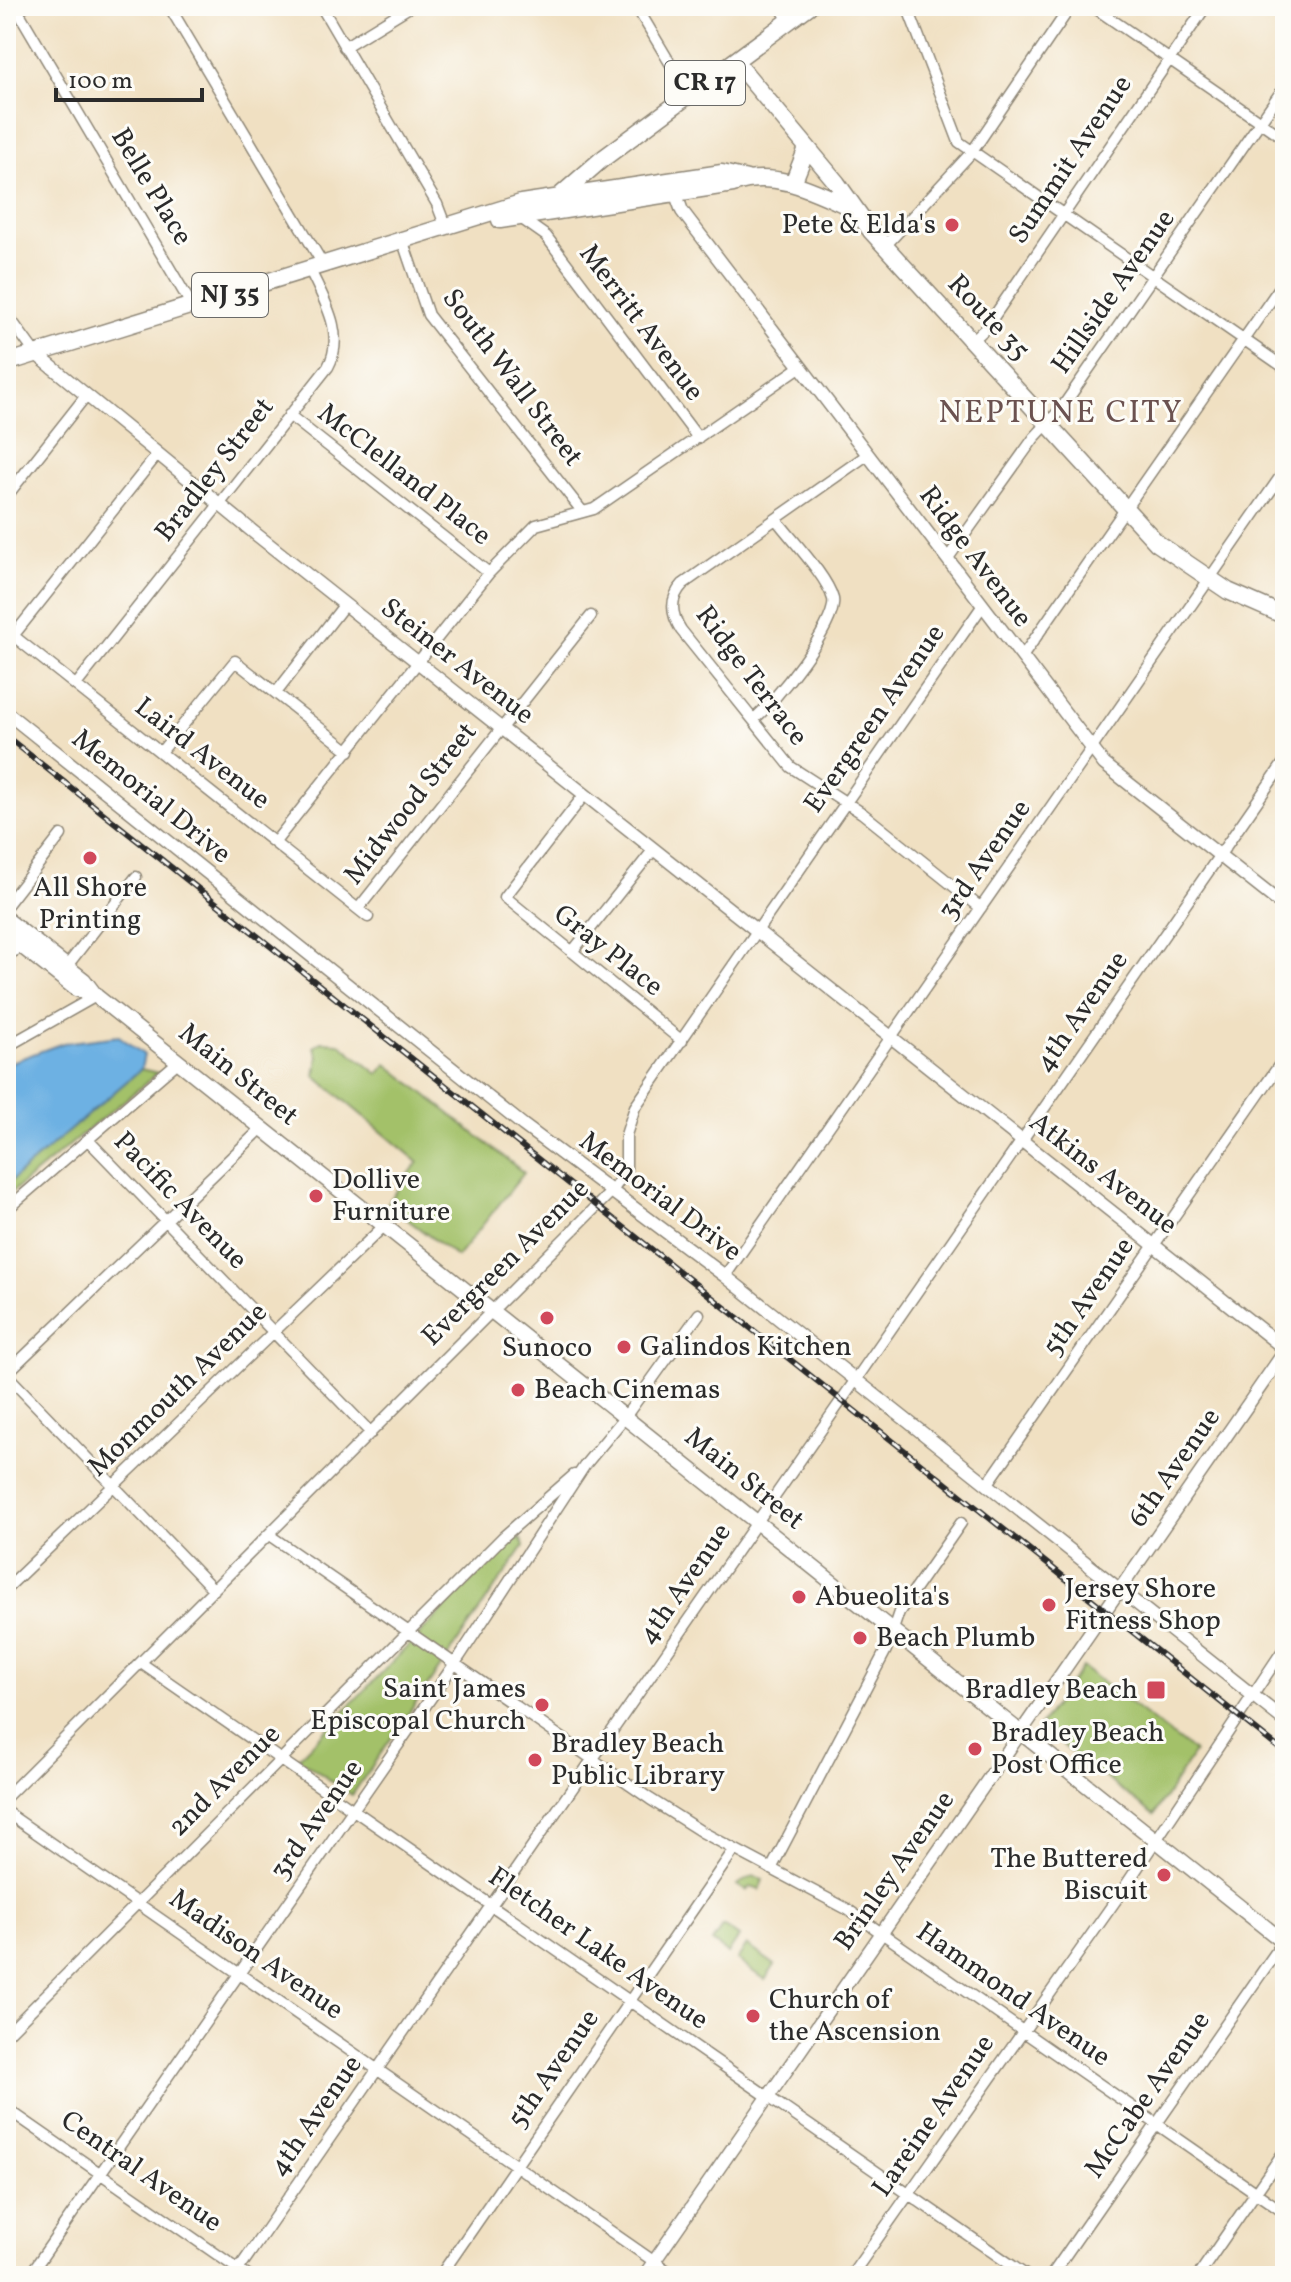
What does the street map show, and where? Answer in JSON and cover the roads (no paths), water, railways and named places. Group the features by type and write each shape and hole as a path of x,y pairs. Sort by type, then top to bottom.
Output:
{"main road":[{"name":"CR 17","path":"517,209 561,195 601,160 809,6"},
{"path":"735,61 853,208"},
{"path":"793,183 807,148"},
{"name":"CR 17","path":"517,209 601,160"},
{"name":"NJ 35","path":"561,195 722,173 747,179"},
{"name":"NJ 35","path":"6,363 403,242 445,225 517,209 551,209 733,184 747,179"},
{"name":"Route 35","path":"747,179 793,183 853,208 1157,543 1209,580 1285,616"},
{"name":"NJ 35","path":"403,242 447,235 517,209"},
{"name":"Main Street","path":"6,919 63,970 1284,1942"},
{"name":"Main Street","path":"6,934 63,970"}],"street":[{"path":"169,6 317,268"},
{"path":"321,6 433,196 445,225"},
{"path":"344,47 411,6"},
{"path":"636,6 689,95"},
{"path":"780,6 789,21"},
{"path":"907,6 959,142 1285,368"},
{"path":"885,246 972,152 1071,6"},
{"path":"1092,6 1285,139"},
{"name":"Summit Avenue","path":"973,340 986,328 1206,6"},
{"path":"6,19 22,9"},
{"name":"Belle Place","path":"22,9 192,306"},
{"name":"Hillside Avenue","path":"948,558 1153,276 1285,86"},
{"name":"Ridge Avenue","path":"675,192 682,211 1104,764 1285,907"},
{"name":"Merritt Avenue","path":"517,209 546,236 698,438"},
{"name":"Merritt Avenue","path":"546,236 544,220 551,209"},
{"name":"South Wall Street","path":"403,242 428,315 582,511 594,509 800,367"},
{"name":"Bradley Street","path":"76,685 328,367 336,347 317,268"},
{"path":"1022,657 1285,280"},
{"name":"Steiner Avenue","path":"6,313 35,353 85,397 891,1037"},
{"path":"6,497 85,397"},
{"name":"McClelland Place","path":"289,415 489,573"},
{"path":"10,633 157,455"},
{"name":"Ridge Terrace","path":"867,455 683,584 672,604 681,630 791,767 846,804 981,908"},
{"name":"3rd Avenue","path":"725,1276 1285,470"},
{"path":"275,842 489,573 536,525 582,511"},
{"path":"753,720 769,708 826,627 834,606 829,589 776,519"},
{"path":"276,693 345,604"},
{"name":"Evergreen Avenue","path":"6,1797 612,1191 626,1171 626,1135 630,1118 983,605"},
{"name":"Midwood Street","path":"358,909 591,616"},
{"name":"Laird Avenue","path":"10,633 368,917"},
{"path":"161,752 235,661 349,751"},
{"name":"Memorial Drive","path":"6,712 523,1125 725,1276 1119,1590 1248,1700 1285,1721"},
{"name":"4th Avenue","path":"240,2274 378,2069 1285,761"},
{"name":"Gray Place","path":"585,794 505,897 682,1041"},
{"path":"6,906 61,835"},
{"path":"572,952 654,849"},
{"path":"63,970 136,877"},
{"path":"6,955 23,947"},
{"path":"6,1047 96,996"},
{"name":"Atkins Avenue","path":"891,1037 1285,1350"},
{"name":"5th Avenue","path":"987,1485 1285,1057"},
{"path":"6,1210 179,1061"},
{"path":"214,1590 6,1374 262,1128"},
{"name":"Pacific Avenue","path":"88,1140 371,1433"},
{"name":"Monmouth Avenue","path":"6,1589 385,1225"},
{"name":"3rd Avenue","path":"29,2276 455,1664 585,1465 625,1417 699,1314"},
{"name":"6th Avenue","path":"1104,1612 1285,1350"},
{"name":"2nd Avenue","path":"6,2035 503,1537 585,1465"},
{"path":"771,1869 886,1650 899,1612 961,1523"},
{"name":"Hammond Avenue","path":"269,1535 592,1760 734,1850 847,1909 1285,2213"},
{"name":"Brinley Avenue","path":"644,2276 1104,1612"},
{"name":"Lareine Avenue","path":"851,2276 1156,1839 1285,1647"},
{"name":"Fletcher Lake Avenue","path":"141,1663 1027,2276"},
{"name":"Madison Avenue","path":"6,1812 675,2276"},
{"name":"5th Avenue","path":"440,2276 734,1850"},
{"name":"McCabe Avenue","path":"1051,2276 1284,1942"},
{"name":"Central Avenue","path":"6,2108 240,2274"},
{"path":"1198,2276 1285,2150"}],"water":[{"path":"119,1036 144,1055 141,1069 6,1185 6,1064 63,1043"}],"railway":[{"path":"6,736 1285,1753"}],"place":[{"name":"Pete & Elda's","path":"952,225"},
{"name":"All Shore Printing","path":"90,858"},
{"name":"Dollive Furniture","path":"316,1196"},
{"name":"Sunoco","path":"547,1318"},
{"name":"Galindos Kitchen","path":"624,1347"},
{"name":"Beach Cinemas","path":"518,1390"},
{"name":"Abueolita's","path":"799,1597"},
{"name":"Jersey Shore Fitness Shop","path":"1049,1605"},
{"name":"Beach Plumb","path":"860,1638"},
{"name":"Bradley Beach","path":"1156,1690"},
{"name":"Saint James Episcopal Church","path":"542,1705"},
{"name":"Bradley Beach Post Office","path":"975,1749"},
{"name":"Bradley Beach Public Library","path":"535,1760"},
{"name":"The Buttered Biscuit","path":"1164,1875"},
{"name":"Church of the Ascension","path":"753,2016"}],"district":[{"name":"NEPTUNE CITY","path":"1061,414"}]}
